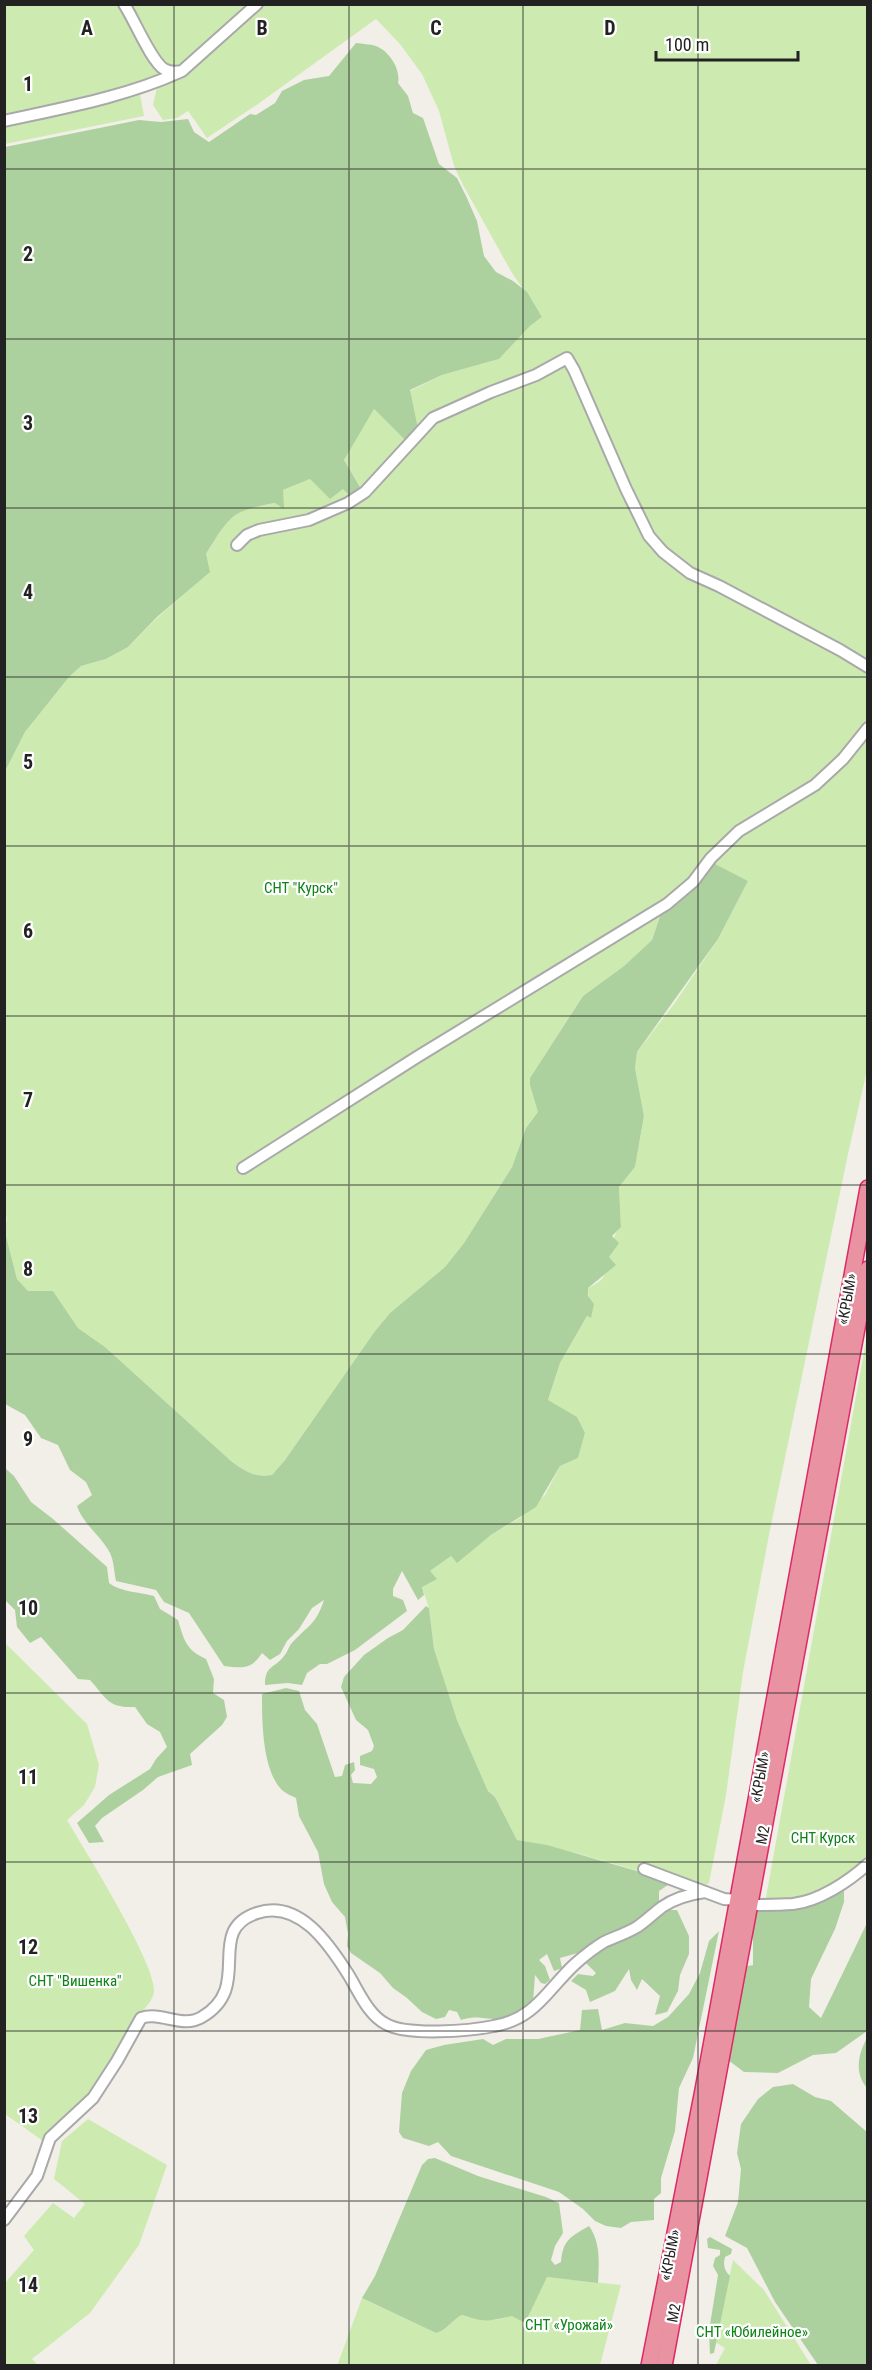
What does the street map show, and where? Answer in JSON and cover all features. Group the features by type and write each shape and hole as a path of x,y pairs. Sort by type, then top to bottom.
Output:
{"highway":[{"name":"«КРЫМ»","path":"650,2366 744,1902 867,1188"},
{"name":"М2","path":"664,2366 744,1902 867,1269"}],"street":[{"path":"124,4 154,58 164,69 182,71"},
{"path":"4,121 92,102 158,82 182,71 256,4"},
{"path":"237,545 247,535 259,530 309,520 348,503 365,492 433,418 536,375 567,358 626,489 650,536 663,552 690,573 840,650 867,667"},
{"path":"243,1168 668,904 693,882 711,858 739,831 815,785 843,759 867,728"},
{"path":"644,1869 724,1899 777,1905 807,1901 839,1886 867,1864"},
{"path":"4,2220 18,2204 42,2167 50,2139 93,2098 141,2018 151,2015 189,2022 202,2017 214,2008 228,1986 231,1972 230,1936 242,1922 259,1912 283,1911 297,1916 307,1924 325,1942 363,1999 385,2024 410,2031 469,2030 498,2026 530,2013 574,1965 596,1948 637,1927 663,1906 684,1897 705,1892"}],"green space":[{"path":"5,5 252,5 181,68 138,84 144,116 5,144"},
{"name":"СНТ \"Курск\"","path":"260,5 867,5 867,1070 769,1535 743,1672 726,1795 709,1883 696,1890 607,1862 517,1840 495,1797 488,1791 457,1720 434,1649 429,1608 422,1587 430,1571 451,1556 457,1562 491,1535 520,1518 545,1495 560,1466 578,1458 585,1433 548,1400 560,1363 587,1316 590,1318 588,1288 600,1281 605,1274 613,1240 621,1226 619,1187 635,1167 644,1116 635,1068 637,1052 674,1004 718,939 748,881 713,864 660,916 652,940 624,966 583,996 530,1078 539,1112 526,1128 512,1167 464,1243 445,1267 390,1313 375,1331 285,1460 272,1475 255,1475 231,1461 105,1347 78,1328 53,1291 28,1291 17,1279 4,1228 7,1219 4,1206 4,771 25,732 69,677 81,666 106,659 128,647 192,587 206,554 227,521 244,509 275,503 283,490 310,479 343,489 362,489 344,460 366,419 374,409 406,441 418,428 410,391 442,375 499,359 530,326 542,317 512,273 463,185 454,166 439,111 422,74 400,44 376,19 207,138 188,111 177,118 163,120 153,105 158,82 181,74"},
{"path":"356,43 381,48 393,61 398,72 398,83 408,96 413,113 423,118 439,164 457,178 466,196 477,221 484,256 496,272 527,292 542,317 530,326 499,359 442,375 410,390 418,428 406,441 374,409 344,460 362,490 350,496 343,489 330,499 310,479 283,490 284,509 275,503 249,509 233,517 206,554 210,572 157,617 128,647 106,659 81,666 69,677 25,732 5,771 5,147 139,120 161,122 188,119 194,132 209,142 250,114 256,115 275,103 282,91 304,80 329,76"},
{"path":"713,863 748,881 718,939 637,1052 635,1068 644,1116 635,1167 619,1187 621,1227 612,1236 619,1243 609,1257 616,1265 588,1288 588,1296 594,1304 591,1318 587,1316 560,1363 548,1400 577,1417 585,1433 578,1458 560,1466 536,1507 491,1535 457,1563 451,1556 430,1571 437,1579 422,1587 424,1595 418,1600 402,1571 393,1589 393,1596 403,1600 407,1611 355,1650 327,1664 320,1664 307,1673 302,1685 288,1683 265,1685 265,1679 268,1670 285,1655 291,1644 314,1620 324,1600 312,1608 280,1654 270,1660 262,1653 258,1659 246,1667 224,1666 189,1613 164,1602 156,1590 116,1581 110,1553 83,1519 77,1506 92,1495 86,1482 70,1470 58,1445 41,1438 25,1415 5,1404 4,1228 17,1279 28,1291 53,1291 78,1328 105,1347 231,1461 255,1475 272,1475 285,1460 375,1331 390,1313 445,1267 464,1243 512,1167 526,1128 538,1112 530,1078 583,996 624,966 652,940 660,916 665,909"},
{"name":"СНТ Курск","path":"867,1335 867,1860 843,1879 805,1898 765,1903"},
{"path":"5,1468 14,1476 31,1502 107,1567 109,1583 124,1590 154,1596 160,1609 178,1620 187,1644 194,1652 206,1659 214,1679 213,1693 224,1700 227,1717 222,1725 190,1754 192,1765 158,1777 102,1818 95,1826 104,1842 89,1843 77,1823 109,1795 150,1769 167,1747 160,1732 147,1724 135,1707 113,1704 90,1680 78,1679 41,1637 30,1643 17,1627 15,1610 5,1600"},
{"path":"426,1606 429,1608 434,1649 457,1720 488,1791 495,1797 517,1840 547,1845 668,1880 668,1885 659,1891 659,1901 665,1910 677,1910 689,1936 689,1954 680,1975 678,1991 667,2012 655,2015 660,1996 642,1979 637,1990 631,1980 629,1969 615,1991 590,2002 586,1990 571,1981 578,1974 593,1976 596,1973 586,1963 594,1957 585,1951 560,1958 562,1968 554,1971 547,1954 539,1960 545,1966 550,1980 545,1984 541,1983 535,1975 533,2003 510,2016 501,2019 476,2017 461,2020 457,2012 449,2010 445,2017 436,2019 422,2012 393,1988 380,1973 351,1953 347,1946 348,1934 345,1917 332,1902 324,1884 318,1852 299,1816 296,1798 283,1791 271,1772 265,1746 262,1694 286,1688 299,1691 305,1710 317,1724 335,1777 342,1776 345,1765 354,1762 355,1770 351,1775 353,1783 371,1784 377,1777 374,1769 360,1765 360,1756 372,1751 374,1746 368,1730 356,1720 341,1687 344,1677 364,1655 403,1630"},
{"name":"СНТ \"Вишенка\"","path":"4,1642 87,1724 99,1765 95,1787 84,1805 67,1820 132,1933 152,1978 154,1992 148,2005 133,2022 96,2088 43,2141 5,2114"},
{"path":"844,1886 844,1902 835,1929 811,1979 809,2007 821,2018 867,1923 867,2031 836,2053 813,2055 778,2073 744,2072 728,2060 743,1967 753,1965 753,1914 762,1909"},
{"path":"719,1931 693,2058 679,2088 675,2131 661,2178 661,2193 654,2199 654,2220 631,2222 621,2228 606,2226 595,2221 583,2209 559,2192 451,2156 438,2142 429,2146 403,2138 399,2132 402,2093 411,2071 426,2050 483,2039 493,2045 506,2039 538,2039 580,2030 582,2010 598,2009 602,2030 625,2023 653,2026 668,2017 689,1994 700,1973 709,1941"},
{"path":"867,2038 867,2088 860,2076 859,2063 861,2050"},
{"path":"793,2084 815,2097 831,2101 867,2132 867,2365 818,2365 775,2302 747,2248 725,2236 738,2202 741,2169 737,2153 741,2124 758,2099 773,2087"},
{"path":"88,2119 167,2165 139,2245 90,2313 32,2359 38,2365 5,2365 5,2283 34,2250 24,2236 53,2203 74,2218 85,2204 54,2179 62,2141"},
{"path":"435,2158 478,2176 559,2203 563,2233 555,2246 551,2260 555,2265 561,2262 569,2240 589,2226 596,2239 599,2261 598,2283 547,2277 525,2323 512,2316 487,2320 462,2315 436,2333 362,2298 375,2276 422,2165 428,2159"},
{"path":"710,2237 732,2249 731,2254 724,2260 725,2269 730,2276 714,2353 710,2354 709,2331 718,2275 713,2266 715,2258 720,2255 720,2250 708,2248 707,2239"},
{"name":"СНТ «Юбилейное»","path":"733,2260 764,2290 811,2365 716,2365 725,2348 715,2342"},
{"name":"СНТ «Урожай»","path":"547,2277 621,2285 600,2365 337,2366 362,2298 436,2333 462,2315 492,2320 512,2314"}]}
